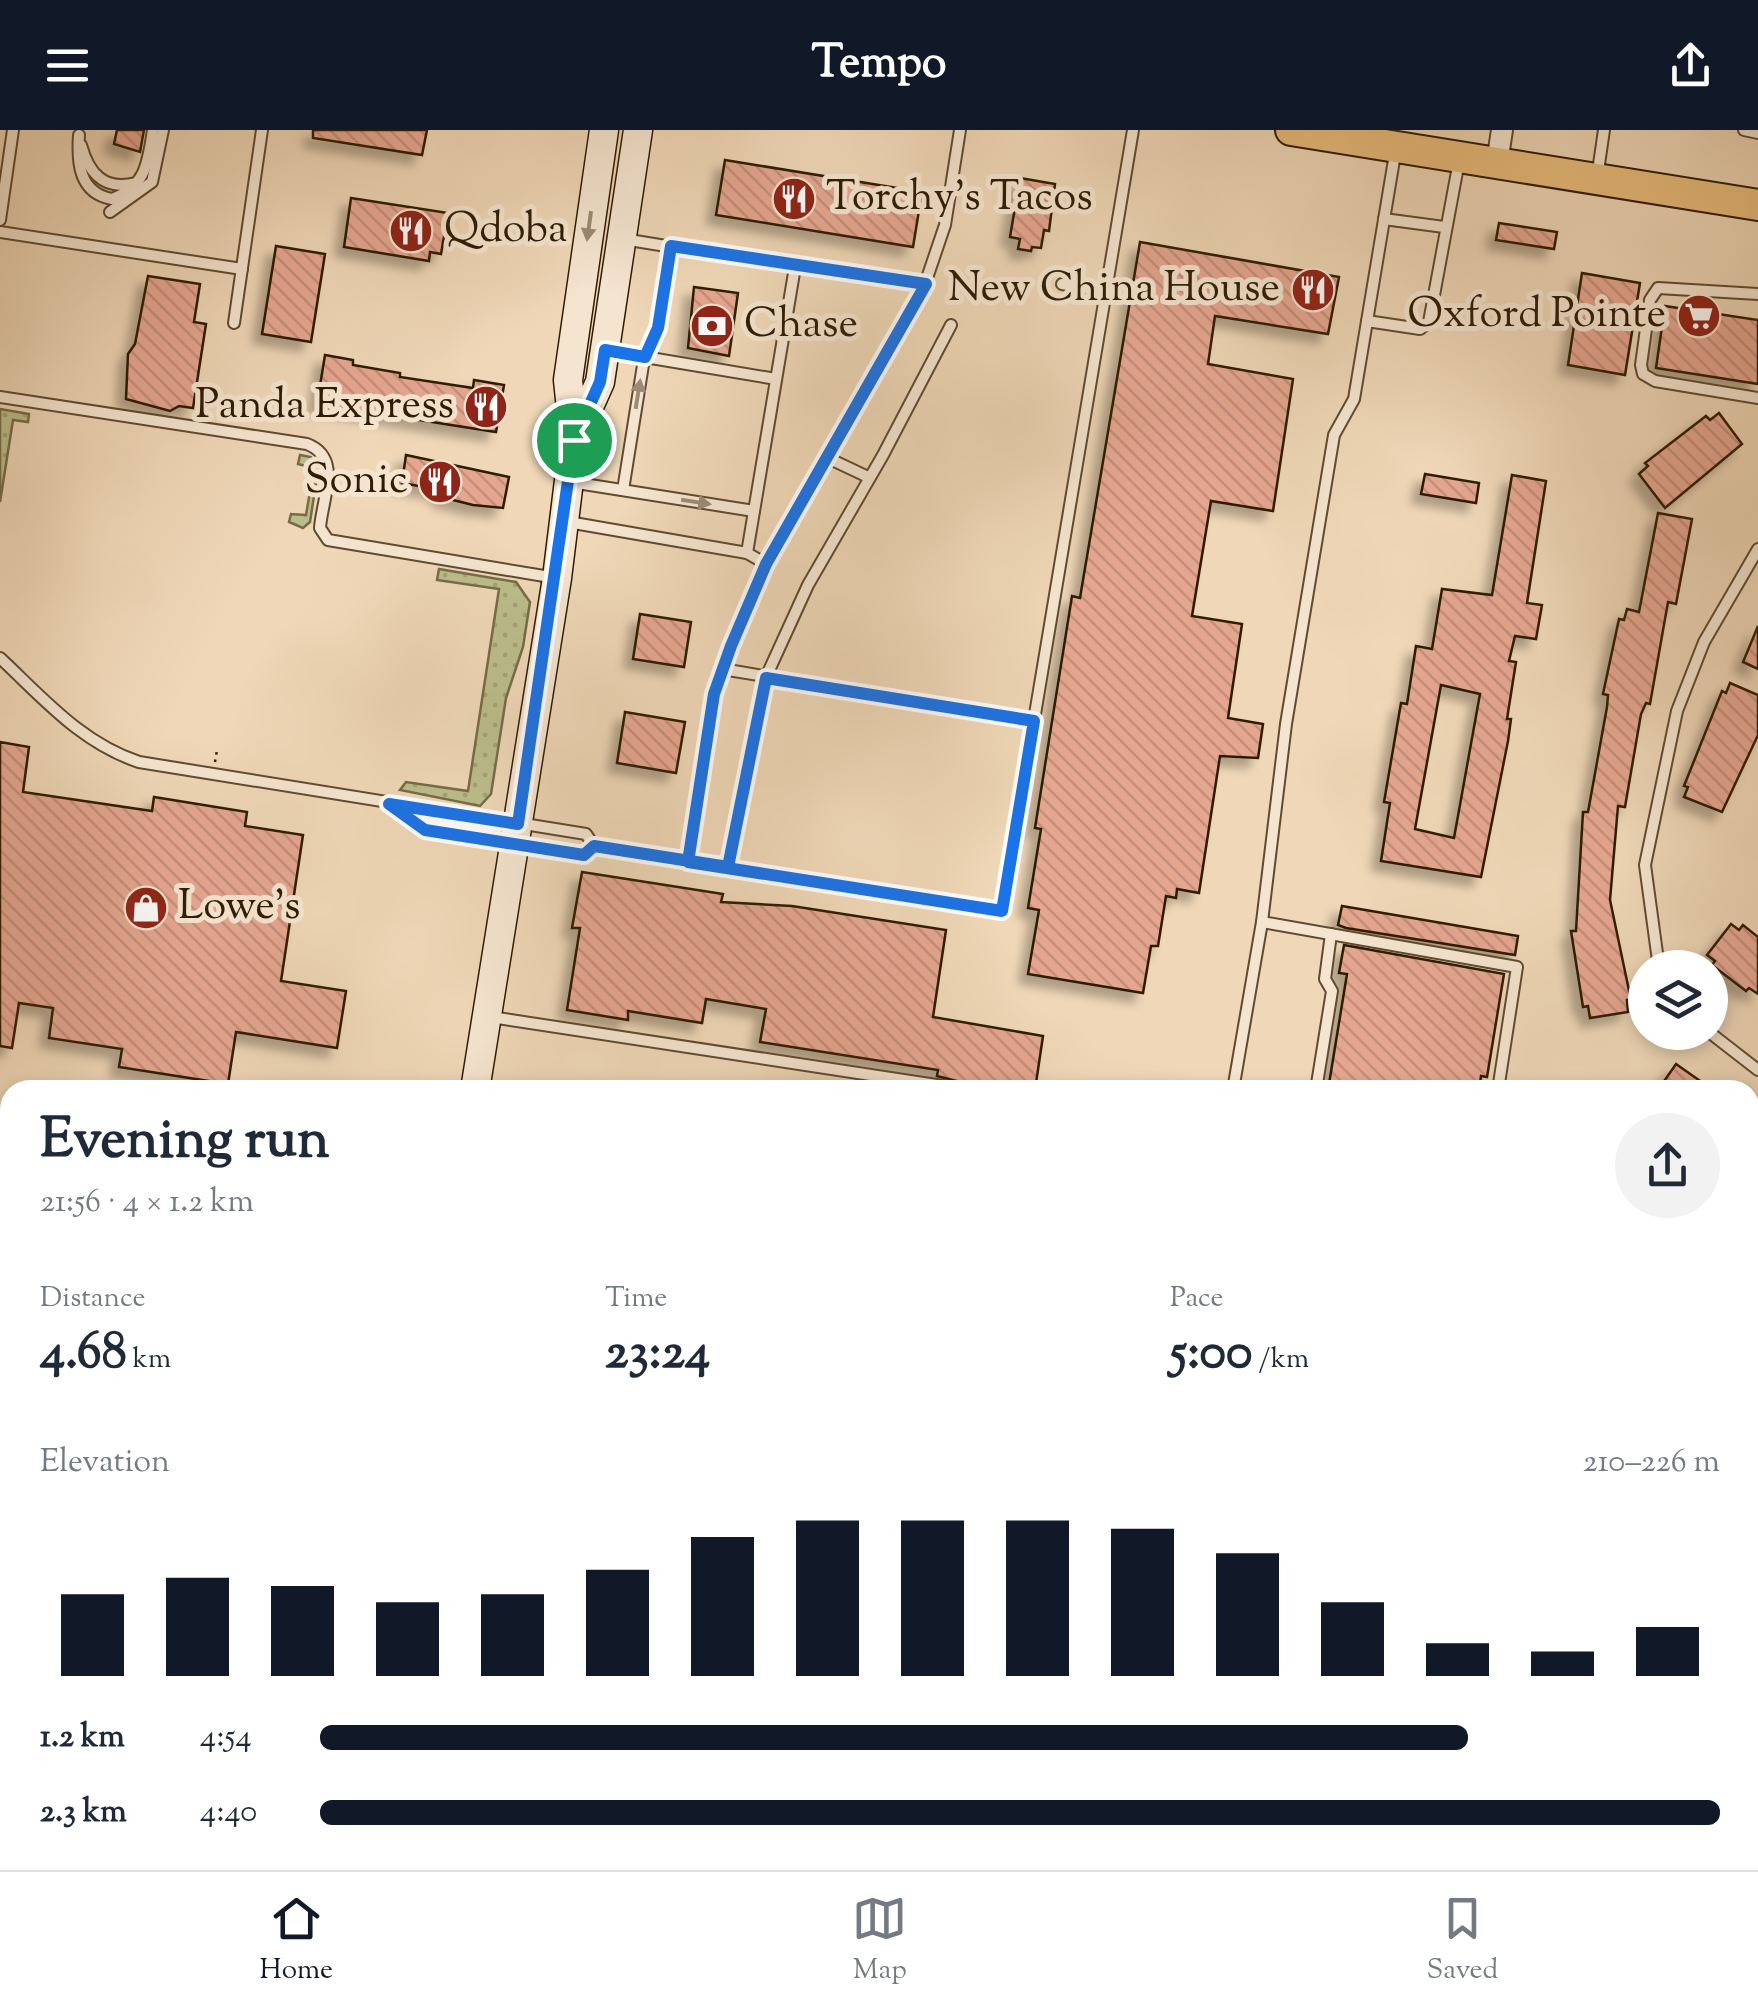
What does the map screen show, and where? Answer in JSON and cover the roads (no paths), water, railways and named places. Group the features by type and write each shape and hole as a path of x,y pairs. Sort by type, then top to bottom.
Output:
{"main road":[{"path":"476,1080 558,578 574,440 568,380 604,130"},
{"path":"574,440 600,382 638,130"},
{"path":"1291,130 1758,204"}],"street":[{"path":"1497,163 1502,130"}],"lane":[{"path":"0,220 14,130"},
{"path":"79,135 94,176 125,185 139,182 147,168 153,130"},
{"path":"110,212 152,182 163,130"},
{"path":"234,323 262,130"},
{"path":"688,862 722,669 766,564 830,459 926,284 945,226 960,130"},
{"path":"389,804 425,830 586,834 594,846 1002,911 1133,130"},
{"path":"1597,179 1604,130"},
{"path":"1744,130 1758,132"},
{"path":"1235,1080 1262,922 1286,724 1334,435 1354,400 1396,147"},
{"path":"1367,321 1420,329 1429,322 1460,157"},
{"path":"1384,219 1444,227"},
{"path":"0,232 242,269"},
{"path":"621,238 926,284"},
{"path":"624,490 645,357 658,328 671,246"},
{"path":"747,553 795,267"},
{"path":"1062,284 1106,291"},
{"path":"1758,294 1658,288 1650,300 1641,364 1643,374 1654,381 1758,398"},
{"path":"728,867 766,678 808,585 950,326"},
{"path":"605,350 776,379"},
{"path":"0,396 307,444 322,452 328,463 320,528 328,540 558,578"},
{"path":"830,459 868,477"},
{"path":"570,482 754,510"},
{"path":"565,522 747,553 766,564"},
{"path":"1657,950 1646,865 1678,711 1704,642 1758,548"},
{"path":"0,658 73,727 116,754 389,804 516,834 584,855 594,846"},
{"path":"722,669 1034,721"},
{"path":"1262,922 1517,967 1500,1080"},
{"path":"1318,1080 1332,990 1325,979 1331,934"},
{"path":"486,1016 904,1080"},
{"path":"1728,1047 1758,1070"}],"place":[{"name":"Torchy's Tacos","path":"794,199"},
{"name":"Qdoba","path":"411,231"},
{"name":"New China House","path":"1313,290"},
{"name":"Oxford Pointe","path":"1699,316"},
{"name":"Chase","path":"712,326"},
{"name":"Panda Express","path":"486,407"},
{"name":"Sonic","path":"440,482"},
{"name":"Lowe's","path":"146,908"}]}
